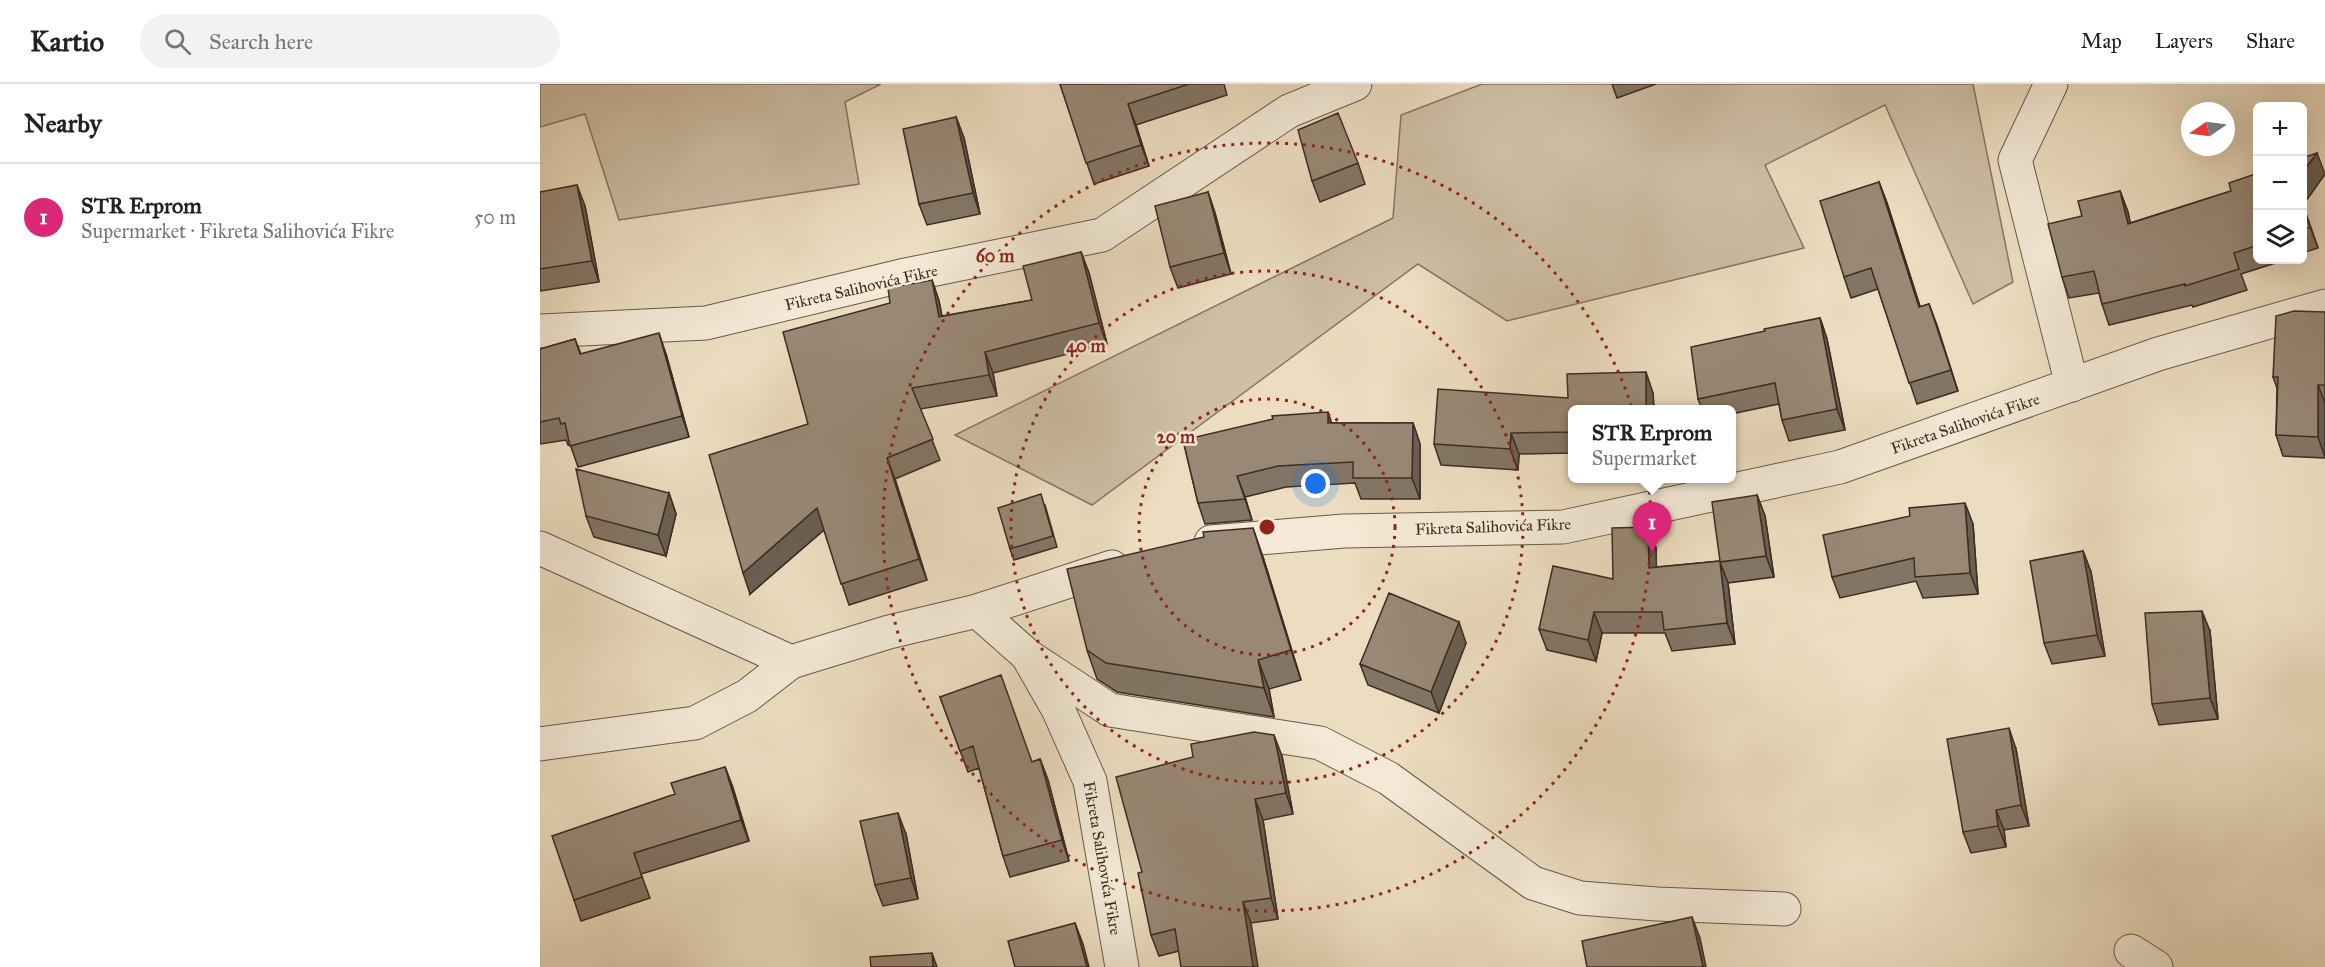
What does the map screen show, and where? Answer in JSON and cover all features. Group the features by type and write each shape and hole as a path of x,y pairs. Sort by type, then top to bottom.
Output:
{"street":[{"name":"Fikreta Salihovića Fikre","path":"540,332 706,323 901,276 1102,235 1290,111 1355,84"},
{"path":"2051,84 2015,160 2072,385"},
{"name":"Fikreta Salihovića Fikre","path":"1182,545 1344,531 1563,527 1840,467 2158,354 2325,306"},
{"path":"540,548 791,662"},
{"path":"540,744 695,723 747,696 791,662 890,632 976,610 1136,560"},
{"name":"Fikreta Salihovića Fikre","path":"976,610 1028,656 1110,710 1320,743 1388,778 1533,883 1580,898 1656,904 1784,909"},
{"name":"Fikreta Salihovića Fikre","path":"1028,656 1058,709 1090,781 1122,967"}],"shaded area":[{"path":"540,84 881,84 845,102 859,184 619,220 585,114 540,127"},
{"path":"1482,84 1973,84 2013,282 1973,304 1885,105 1765,165 1804,248 1507,321 1418,264 1092,505 955,435 1393,218 1401,115"}],"building":[{"path":"1060,84 1189,84 1128,104 1141,145 1086,163"},
{"path":"1338,113 1358,163 1312,181 1298,130"},
{"path":"956,117 973,193 919,204 903,129"},
{"path":"2317,153 2307,166 2307,156"},
{"path":"2253,175 2253,247 2234,253 2239,269 2185,286 2185,284 2102,304 2094,271 2062,277 2048,224 2082,216 2078,201 2120,191 2128,224 2231,191 2229,183"},
{"path":"1879,182 1919,307 1929,304 1951,370 1909,383 1871,268 1844,277 1820,201"},
{"path":"577,185 592,261 540,269 540,192"},
{"path":"1208,192 1224,253 1170,267 1155,206"},
{"path":"1081,252 1099,323 985,352 989,375 912,388 933,439 887,458 919,559 841,584 817,508 743,573 709,455 808,424 783,332 890,303 888,288 932,280 939,317 1032,300 1023,266"},
{"path":"2294,311 2325,312 2325,385 2318,385 2318,437 2276,435 2278,377 2273,377 2276,316"},
{"path":"1820,318 1837,409 1782,420 1775,383 1698,399 1691,347"},
{"path":"659,333 682,416 570,446 565,423 561,424 559,418 540,422 540,349 575,339 580,354"},
{"path":"1646,372 1646,405 1568,405 1568,432 1511,433 1510,449 1434,444 1438,389 1568,398 1567,374"},
{"path":"1328,412 1328,423 1413,423 1412,478 1353,478 1353,462 1278,466 1237,476 1245,499 1198,503 1183,440 1273,419 1272,416"},
{"path":"576,469 669,493 658,535 586,516"},
{"path":"1041,494 1053,536 1010,549 998,508"},
{"path":"1757,495 1766,556 1720,562 1727,623 1664,630 1662,612 1594,612 1588,640 1539,629 1553,566 1613,579 1612,528 1648,527 1649,568 1720,561 1712,502"},
{"path":"1965,503 1970,573 1915,577 1914,558 1832,577 1823,535 1910,516 1909,508"},
{"path":"1253,528 1291,650 1258,660 1264,688 1106,663 1087,650 1067,569 1204,537 1203,532"},
{"path":"2083,551 2097,635 2044,643 2030,561"},
{"path":"1389,593 1459,622 1431,692 1360,664"},
{"path":"2202,611 2210,698 2152,704 2145,613"},
{"path":"1001,675 1032,762 1040,759 1062,840 1003,856 973,746 960,751 940,697"},
{"path":"2009,728 2021,805 1996,810 1998,826 1963,832 1947,739"},
{"path":"1254,732 1274,735 1286,793 1255,799 1271,898 1243,902 1253,967 1181,967 1175,929 1151,935 1138,873 1142,872 1116,777 1193,757 1191,744"},
{"path":"725,767 741,820 634,853 642,877 574,900 552,836 675,794 671,783"},
{"path":"898,813 911,878 875,885 860,821"},
{"path":"1692,917 1703,967 1587,967 1582,941"},
{"path":"1075,923 1087,967 1015,967 1008,941"},
{"path":"932,953 933,967 871,967 870,957"}],"place":[{"name":"STR Erprom","path":"1652,552"}]}
